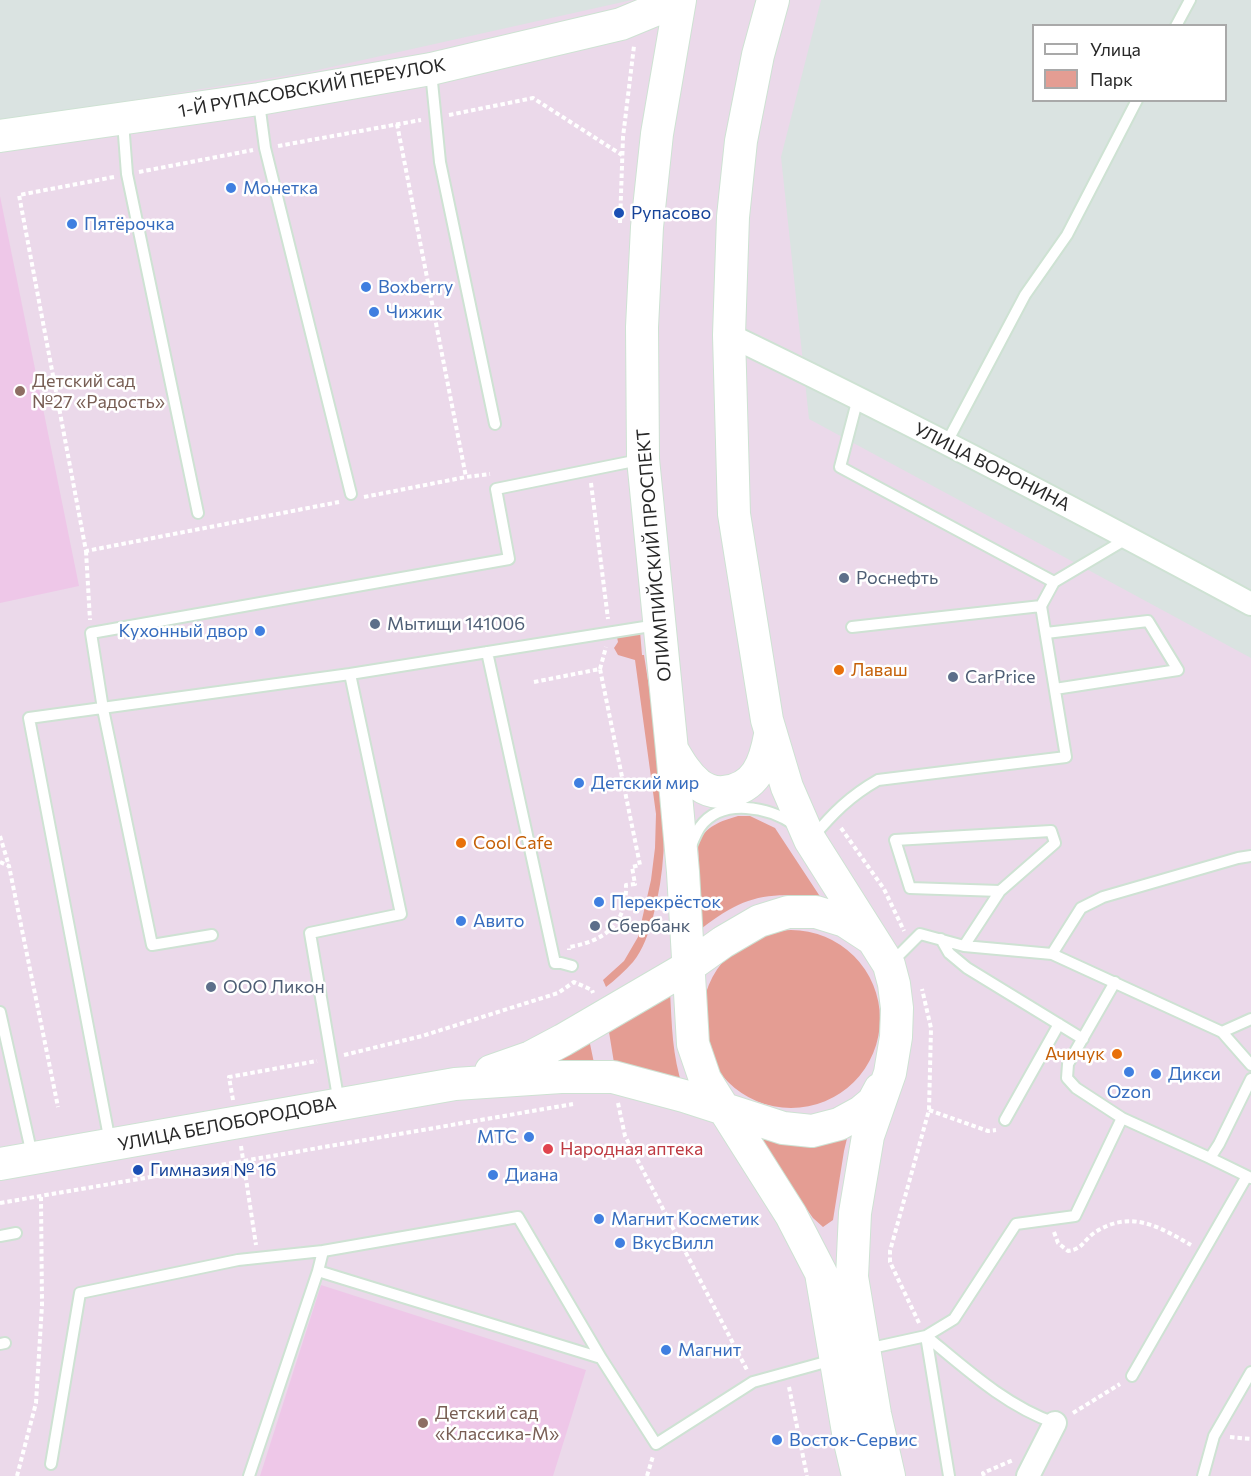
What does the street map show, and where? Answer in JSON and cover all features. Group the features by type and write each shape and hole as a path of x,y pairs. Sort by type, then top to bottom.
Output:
{"main road":[{"name":"1-Й РУПАСОВСКИЙ ПЕРЕУЛОК","path":"0,136 259,99 431,69 621,24 655,10 669,0"},
{"name":"ОЛИМПИЙСКИЙ ПРОСПЕКТ","path":"680,0 657,134 647,227 642,327 643,459 672,750 693,1044 705,1079 791,1215 821,1273 889,1476"},
{"name":"ОЛИМПИЙСКИЙ ПРОСПЕКТ","path":"773,0 758,55 741,141 733,217 729,336 734,514 770,735 787,787 808,837 889,964 894,984 897,1008 896,1037 890,1073 868,1136 855,1213 849,1438 858,1476"},
{"path":"621,24 639,29 655,45 662,59 666,84"},
{"path":"672,750 687,774 700,786 716,793 735,791 750,783 759,771 766,756 770,735"},
{"name":"ОЛИМПИЙСКИЙ ПРОСПЕКТ","path":"688,967 723,942 759,921 788,912 816,912 845,921 872,938"},
{"path":"455,1084 531,1057 688,967"},
{"name":"ОЛИМПИЙСКИЙ ПРОСПЕКТ","path":"725,1109 783,1128 812,1131 839,1124 861,1112 873,1102 890,1073"},
{"path":"455,1084 561,1077 613,1077 725,1109"},
{"name":"УЛИЦА БЕЛОБОРОДОВА","path":"0,1164 455,1084"}],"street":[{"name":"УЛИЦА ВОРОНИНА","path":"729,336 858,397 1251,604"},
{"path":"1028,1476 1056,1424"}],"lane":[{"path":"1177,24 1190,0"},
{"path":"431,69 440,162 495,424"},
{"path":"259,99 265,148 347,498"},
{"path":"946,444 1025,295 1067,234 1136,102"},
{"path":"123,118 127,174 198,513"},
{"path":"858,397 840,467 1054,582"},
{"path":"212,935 152,945 103,709 90,633 509,559 496,489 643,459"},
{"path":"682,872 687,854 701,826 715,815 736,808 764,809 785,819 808,837 854,794 878,780 1066,757 1041,606 1054,582 1128,538"},
{"path":"852,627 1041,606"},
{"path":"1046,633 1148,621 1178,670 1055,689"},
{"path":"111,1145 29,718 350,674 659,624"},
{"path":"487,652 555,963 572,966"},
{"path":"339,1103 310,933 401,914 350,674"},
{"path":"964,946 1000,891 1055,843 1052,831 895,840 910,888 1000,891"},
{"path":"1052,954 1081,908 1103,897 1251,856"},
{"path":"889,964 920,934 964,946 1052,954 1222,1032 1251,1065"},
{"path":"941,939 950,952 968,968 1083,1039"},
{"path":"1115,982 1068,1064 1067,1078 1076,1088 1122,1118 1249,1177 1132,1376"},
{"path":"0,1012 33,1159"},
{"path":"1222,1032 1251,1019"},
{"path":"1005,1120 1059,1024"},
{"path":"1210,1158 1251,1079"},
{"path":"51,1464 80,1293 238,1260 323,1251 518,1217 601,1358 656,1444 753,1382 850,1354 926,1336 954,1319 1016,1224 1075,1216 1122,1118"},
{"path":"0,1236 16,1233"},
{"path":"249,1476 323,1251"},
{"path":"318,1271 601,1358"},
{"path":"926,1336 981,1382 1040,1418 1056,1424"},
{"path":"926,1336 950,1476"},
{"path":"1203,1476 1214,1436 1251,1372"}],"path":[{"path":"90,633 86,552 18,195 533,98 622,155"},
{"path":"364,498 466,477 397,124"},
{"path":"86,552 347,498"},
{"path":"534,681 600,669 640,865 632,867 635,884 626,885 625,906 614,927 586,944 569,947 572,966"},
{"path":"0,836 9,866 58,1107"},
{"path":"0,862 9,866"},
{"path":"258,1258 229,1077 331,1058 422,1036 558,993 574,982 592,990 595,1020"},
{"path":"617,1096 625,1136 753,1382"},
{"path":"0,1203 582,1102"},
{"path":"929,1110 988,1131 998,1129 1005,1120"},
{"path":"17,1476 36,1403 42,1305 41,1197"},
{"path":"1052,1219 1055,1238 1068,1251 1078,1249 1093,1233 1118,1221 1132,1221 1154,1225 1204,1252"},
{"path":"786,1372 807,1476"}],"shaded area":[{"path":"0,0 632,0 309,72 0,121"},
{"path":"821,0 1251,0 1251,658 809,419 781,157"},
{"name":"Детский сад №27 «Радость»","path":"0,196 79,586 0,603"},
{"name":"Детский сад «Классика-М»","path":"321,1285 586,1370 553,1476 260,1476"}],"green space":[{"path":"640,631 659,753 664,852 660,885 645,941 633,962 606,987 603,980 624,961 638,937 651,880 655,848 656,814 635,660 618,655 614,648 618,642 618,632"},
{"path":"738,816 750,816 775,828 821,898 785,895 756,898 730,909 701,929 698,844 709,829 720,822"},
{"path":"791,930 808,931 825,937 841,945 854,956 865,969 873,985 879,1002 879,1036 873,1053 865,1069 854,1082 841,1093 825,1101 808,1107 791,1108 774,1107 757,1101 741,1093 728,1082 717,1069 709,1053 703,1036 702,1019 703,1002 709,985 717,969 728,956 741,945 757,937 774,931"},
{"path":"670,992 675,1052 683,1088 615,1069 609,1032"},
{"path":"589,1039 594,1063 544,1063"},
{"path":"849,1130 833,1220 823,1227 813,1218 756,1138 777,1142"}],"place":[{"name":"Монетка","path":"231,188"},
{"name":"Рупасово","path":"619,213"},
{"name":"Пятёрочка","path":"72,224"},
{"name":"Boxberry","path":"366,287"},
{"name":"Чижик","path":"374,312"},
{"name":"Детский сад №27 «Радость»","path":"20,391"},
{"name":"Роснефть","path":"844,578"},
{"name":"Мытищи 141006","path":"375,624"},
{"name":"Кухонный двор","path":"260,631"},
{"name":"Лаваш","path":"839,670"},
{"name":"CarPrice","path":"953,677"},
{"name":"Детский мир","path":"579,783"},
{"name":"Cool Cafe","path":"461,843"},
{"name":"Перекрёсток","path":"599,902"},
{"name":"Авито","path":"461,921"},
{"name":"Сбербанк","path":"595,926"},
{"name":"ООО Ликон","path":"211,987"},
{"name":"Ачичук","path":"1117,1054"},
{"name":"Ozon","path":"1129,1072"},
{"name":"Дикси","path":"1156,1074"},
{"name":"МТС","path":"529,1137"},
{"name":"Народная аптека","path":"548,1149"},
{"name":"Гимназия № 16","path":"138,1170"},
{"name":"Диана","path":"493,1175"},
{"name":"Магнит Косметик","path":"599,1219"},
{"name":"ВкусВилл","path":"620,1243"},
{"name":"Магнит","path":"666,1350"},
{"name":"Детский сад «Классика-М»","path":"423,1423"},
{"name":"Восток-Сервис","path":"777,1440"}]}
